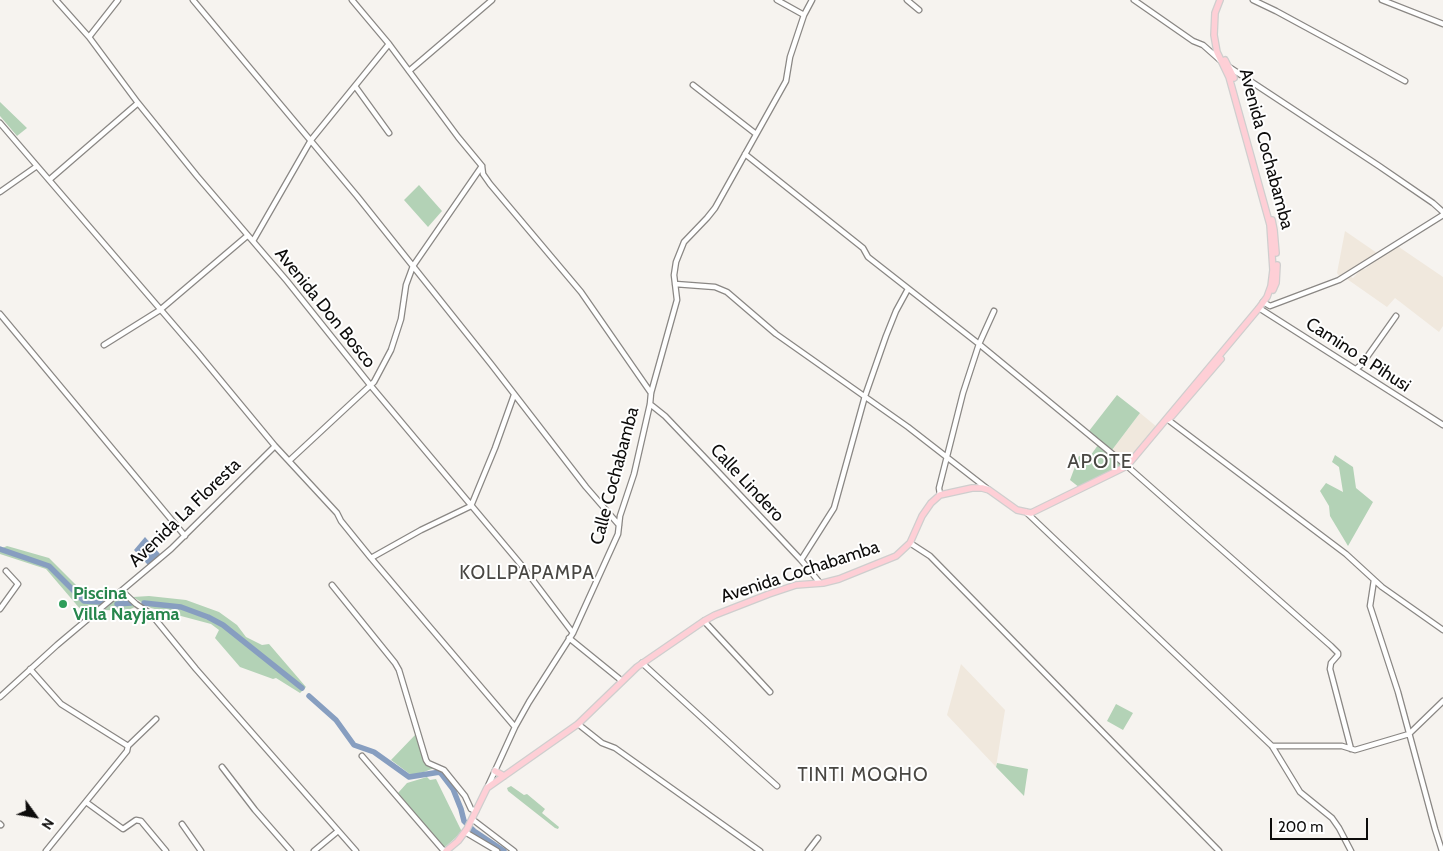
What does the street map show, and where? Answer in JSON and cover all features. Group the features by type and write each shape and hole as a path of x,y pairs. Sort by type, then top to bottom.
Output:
{"main road":[{"name":"Avenida Cochabamba","path":"1026,512 1035,511 1127,466 1167,419 1172,416 1265,303 1273,278 1270,225 1227,66 1217,52 1214,35 1216,13 1221,0"},
{"path":"940,494 972,488 990,490 1018,510 1026,512"},
{"name":"Avenida Cochabamba","path":"487,788 578,724 642,663 704,621 769,594 796,585 839,579 896,556 910,543 922,516 940,494"},
{"path":"495,771 504,776"},
{"name":"Calle Cochabamba","path":"445,851 458,841 469,826 487,788"}],"street":[{"name":"Avenida Don Bosco","path":"56,0 89,37 138,102 247,236 287,281 523,567 573,633"},
{"path":"89,37 118,0"},
{"path":"193,0 311,140 413,266 586,487 619,525"},
{"path":"352,0 389,44 458,137 482,166 483,174 581,292 651,393"},
{"path":"410,71 492,0"},
{"path":"777,0 804,15"},
{"name":"Calle Cochabamba","path":"487,788 515,728 542,680 573,633 618,534 620,516 634,474 651,393 677,300 675,268 684,242 708,218 715,208 786,82 790,57 804,15 812,0"},
{"path":"907,0 920,10"},
{"path":"1134,0 1194,41 1203,45 1227,66 1433,203 1443,214 1339,280 1270,306 1265,303"},
{"path":"1253,0 1405,82"},
{"path":"1382,0 1443,24"},
{"path":"253,241 311,140 389,44"},
{"path":"693,85 756,134"},
{"path":"355,86 389,133"},
{"path":"49,180 138,102"},
{"path":"0,124 198,353 275,446 290,460 337,513 341,521 371,558 485,690 515,728"},
{"path":"745,154 849,236 863,248 868,257 979,344 1127,466 1338,653 1330,668 1351,749"},
{"path":"0,192 37,166"},
{"path":"290,460 372,386 391,350 401,320 406,285 413,266 482,166"},
{"path":"104,345 160,310 247,236"},
{"path":"675,284 715,287 727,292 776,334 865,396 990,490"},
{"path":"801,560 834,508 865,396 896,311 908,289"},
{"name":"Camino a Pihusi","path":"1260,309 1443,425"},
{"path":"940,494 939,488 963,393 979,344 994,311"},
{"path":"0,314 185,536"},
{"path":"1356,369 1362,364 1396,316"},
{"path":"371,558 421,530 472,506 514,395"},
{"name":"Calle Lindero","path":"650,404 665,416 801,560 820,583"},
{"path":"1167,419 1346,554 1374,580 1443,630"},
{"name":"Avenida La Floresta","path":"0,697 185,536 275,446"},
{"path":"1026,512 1272,746 1300,792 1332,818 1340,828 1351,851"},
{"path":"910,543 930,556 1219,851"},
{"path":"0,608 18,584 6,571"},
{"path":"1374,580 1370,606 1398,692 1442,851"},
{"path":"332,585 399,670 426,760 428,763 444,770 465,796 472,809 476,811"},
{"path":"122,591 151,614 196,669 356,851"},
{"path":"704,621 770,692"},
{"path":"569,638 622,681"},
{"path":"642,663 778,786"},
{"path":"30,669 61,704 128,746"},
{"path":"1272,746 1342,746 1355,750 1409,734 1443,701"},
{"path":"46,851 127,751 128,746 156,719"},
{"path":"578,724 602,743 615,748 760,851"},
{"path":"362,756 445,851"},
{"path":"222,767 255,810 291,851"},
{"path":"86,802 123,829 136,820 141,821 166,851"},
{"path":"182,824 200,851"},
{"path":"469,826 497,851"},
{"path":"469,826 514,851"},
{"path":"314,851 338,831"},
{"path":"808,851 818,838"}],"shaded area":[{"path":"1345,231 1377,253 1354,269 1339,276 1337,273"},
{"path":"1396,245 1443,277 1443,326 1439,332 1395,298 1387,307 1347,279 1349,276 1353,278 1362,268 1365,269"},
{"path":"1140,413 1157,427 1127,462 1112,450"},
{"path":"961,664 1005,710 996,767 947,715"}],"green space":[{"path":"0,102 27,128 17,136 0,116"},
{"path":"419,185 442,211 428,227 404,200"},
{"path":"1117,395 1140,413 1112,450 1089,431"},
{"path":"1098,445 1124,466 1080,488 1070,480 1079,456 1088,459"},
{"path":"1335,455 1353,467 1356,488 1373,502 1348,546 1330,516 1329,506 1320,491 1326,483 1343,492 1339,467 1332,462"},
{"path":"7,546 49,558 83,592 113,595 87,617 46,569 0,554 0,549"},
{"path":"149,596 186,600 219,612 237,625 246,637 262,645 269,644 306,687 300,693 276,678 273,679 240,667 215,638 219,630 211,624 151,608 133,597"},
{"path":"117,597 126,598 135,607 126,611 104,610"},
{"path":"1116,704 1133,713 1123,730 1107,721"},
{"path":"416,734 424,761 434,768 411,775 391,760"},
{"path":"997,763 1028,769 1024,796 996,767"},
{"path":"427,777 430,780 436,779 462,832 444,848 398,793 407,783"},
{"path":"511,786 524,795 527,794 545,809 542,813 559,827 558,829 508,791 507,788"}],"water":[{"path":"145,537 160,554 148,565 134,550"}],"waterway":[{"path":"0,549 49,566 84,601 101,602"},
{"path":"117,604 131,603"},
{"path":"144,603 181,607 223,625 302,688"},
{"path":"309,696 336,720 354,745 374,752 409,777 440,772 453,789 464,821 474,831 504,851"}],"place":[{"name":"Piscina Villa Nayjama","path":"63,604"}],"district":[{"name":"APOTE","path":"1100,462"},
{"name":"KOLLPAPAMPA","path":"527,573"},
{"name":"TINTI MOQHO","path":"863,775"}]}
